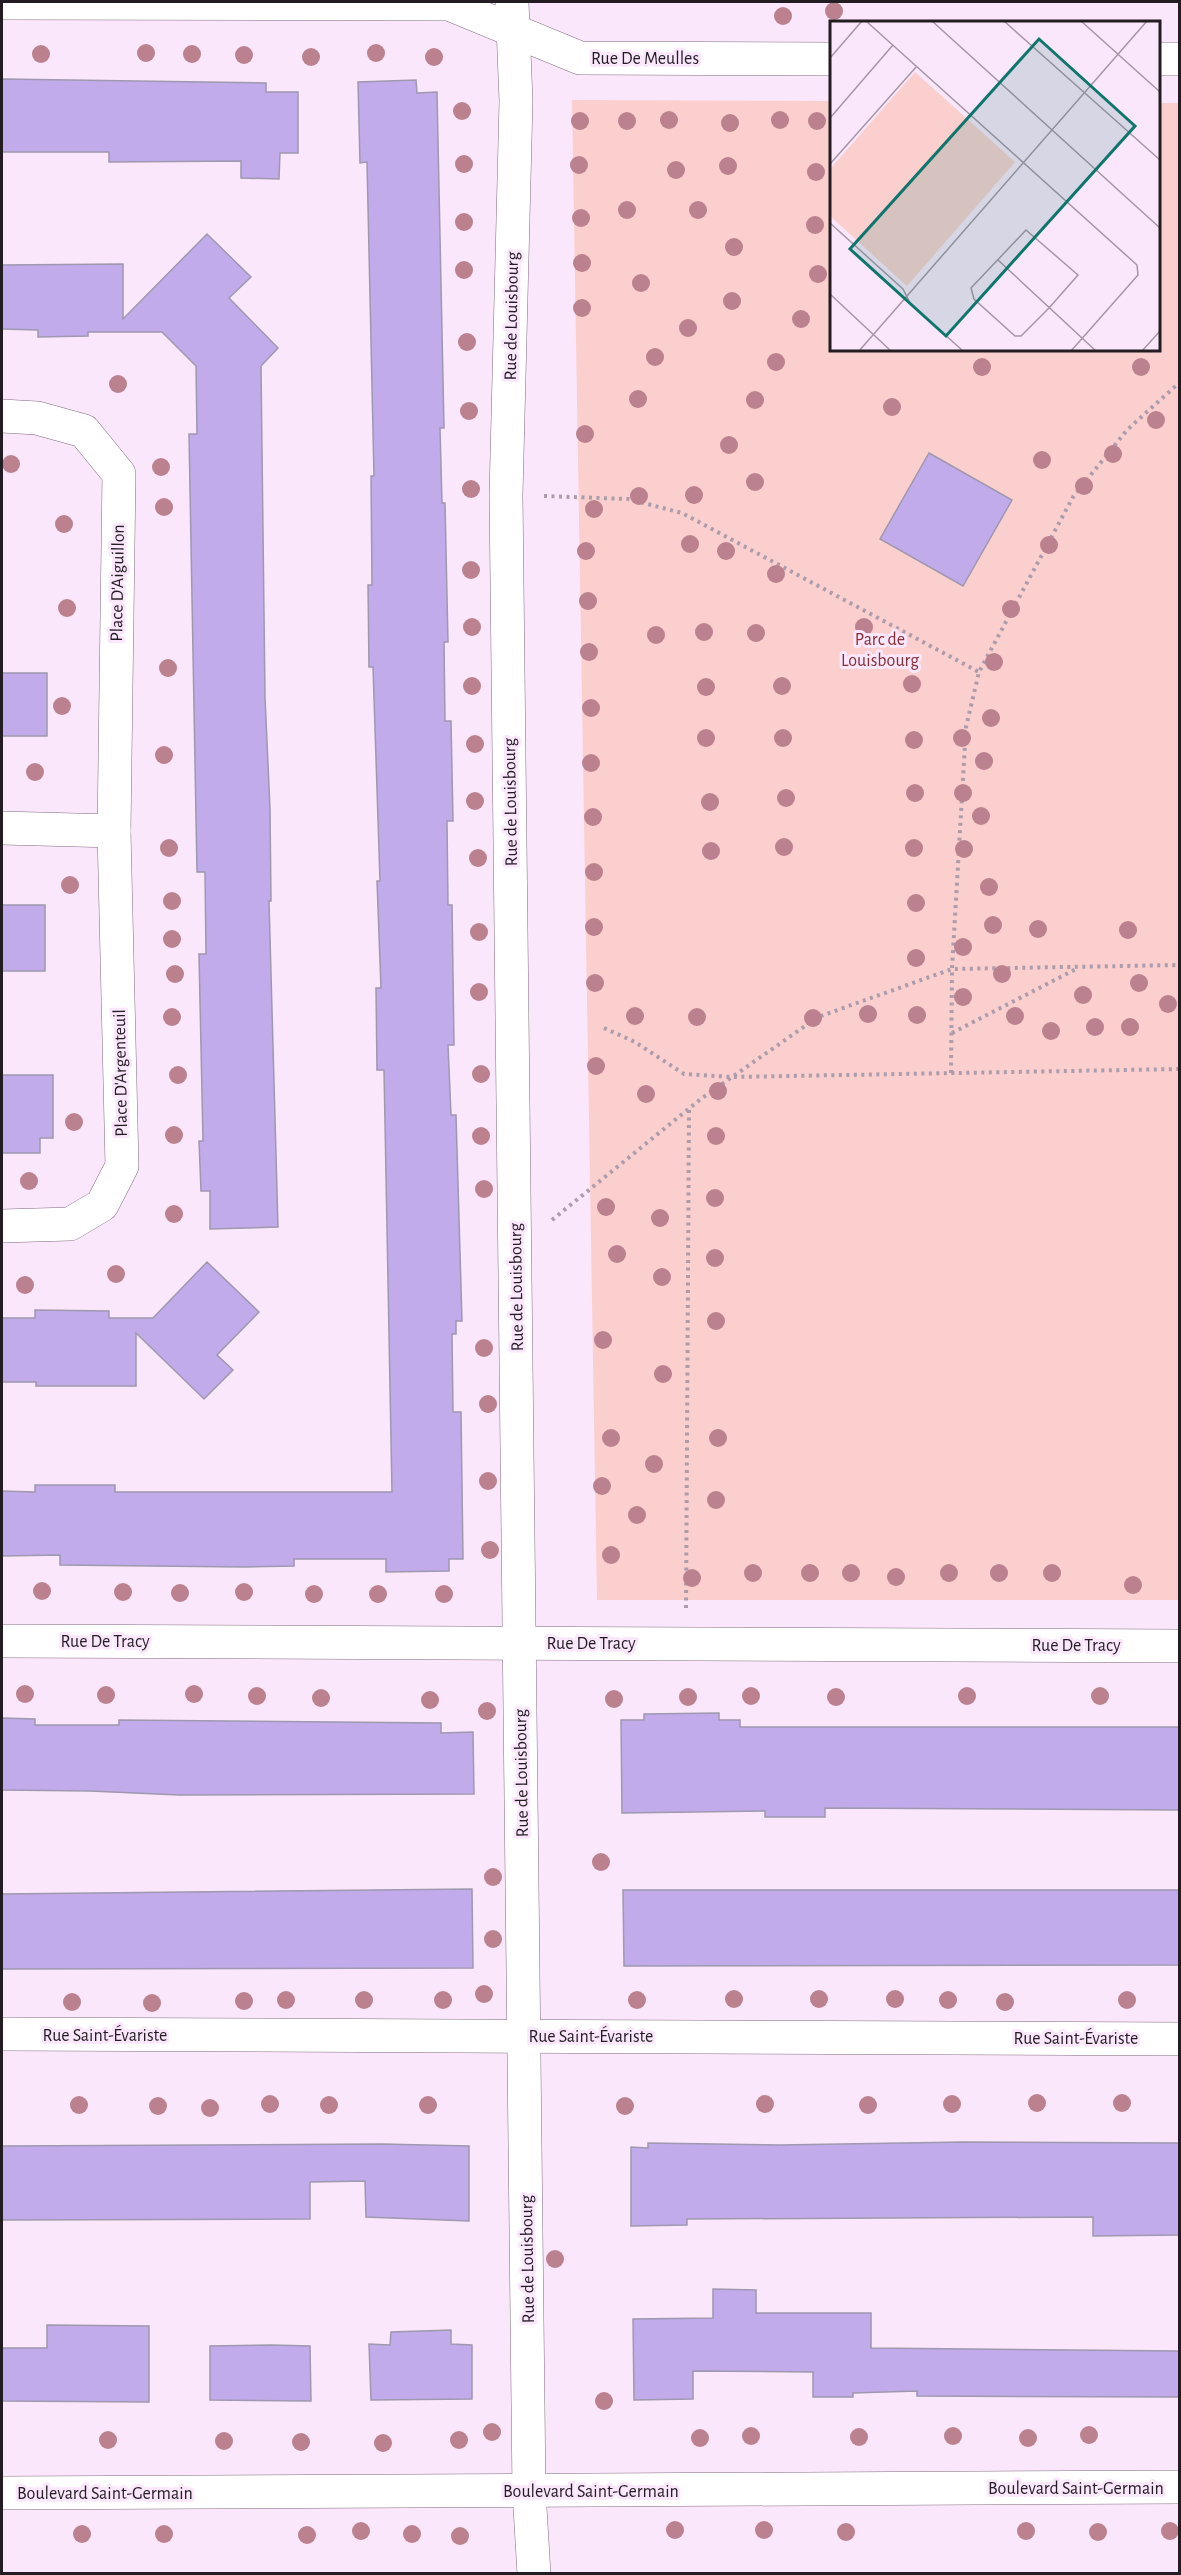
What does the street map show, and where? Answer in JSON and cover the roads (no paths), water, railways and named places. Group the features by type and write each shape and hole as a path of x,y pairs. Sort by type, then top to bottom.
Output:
{"street":[{"name":"Rue De Meulles","path":"2,3 448,4 513,17 580,58 830,58"},
{"name":"Rue de Louisbourg","path":"513,17 516,101 507,495 529,2491 534,2574"},
{"path":"1160,59 1179,59"},
{"name":"Place D'Aiguillon","path":"2,416 37,418 84,431 118,474 114,831"},
{"path":"2,828 114,831"},
{"name":"Place D'Argenteuil","path":"2,1226 69,1224 102,1205 122,1166 114,831"},
{"name":"Rue De Tracy","path":"2,1641 1179,1646"},
{"name":"Rue Saint-Évariste","path":"2,2034 1179,2039"},
{"name":"Boulevard Saint-Germain","path":"2,2493 1179,2487"}],"park label":[{"name":"Parc de Louisbourg","path":"880,649"}]}
